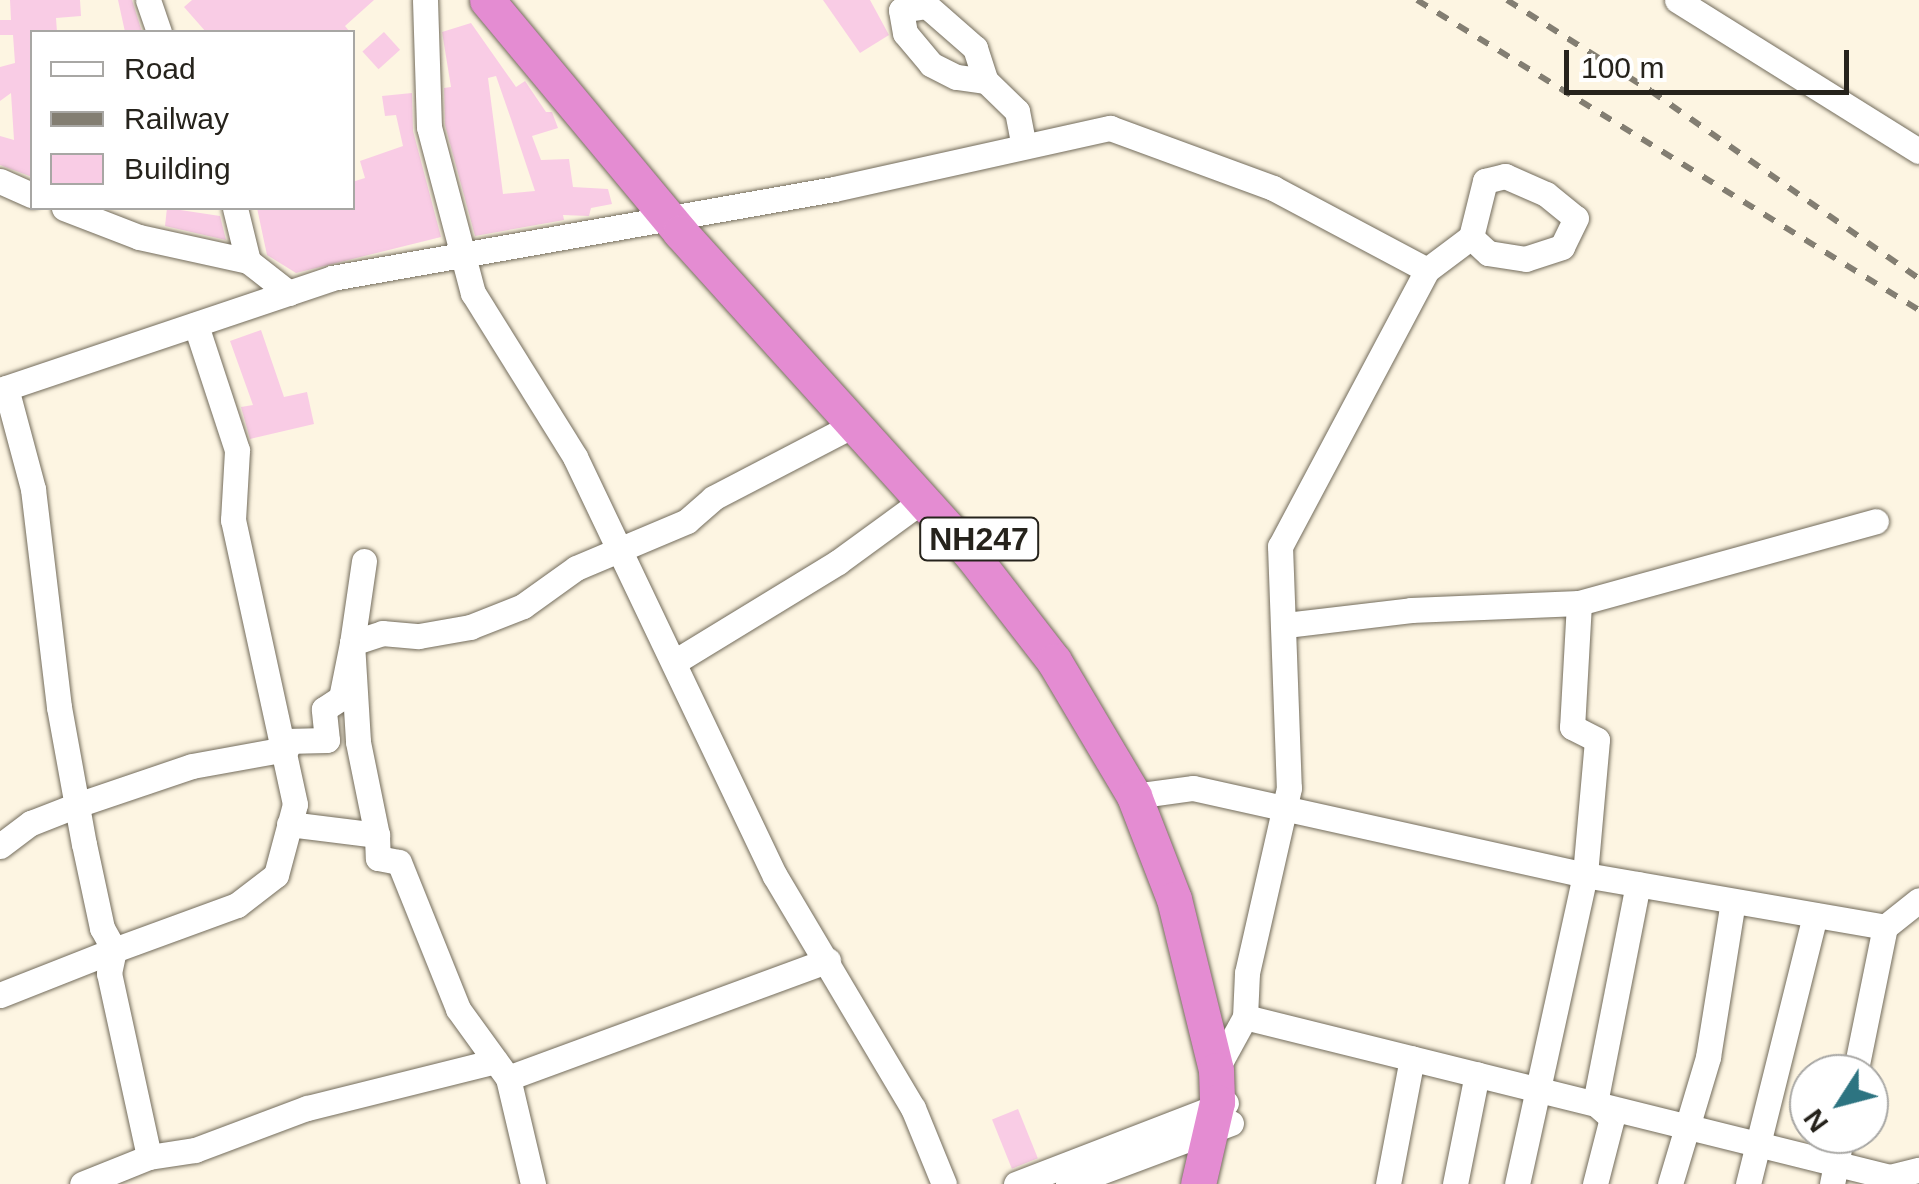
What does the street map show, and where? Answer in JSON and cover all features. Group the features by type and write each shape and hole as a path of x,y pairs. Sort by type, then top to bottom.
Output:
{"highway":[{"name":"NH247","path":"487,0 828,378 1054,661 1168,827 1232,1044 1216,1184"},
{"name":"NH247","path":"510,0 682,216"},
{"name":"NH247","path":"873,433 1067,646 1141,792"},
{"name":"NH247","path":"1198,1184 1223,1115"}],"street":[{"path":"148,0 158,30"},
{"path":"425,0 429,128 459,256 473,293 575,457 676,661 766,860 912,1108 944,1184"},
{"path":"1678,0 1919,150"},
{"path":"986,80 1017,111 1024,142"},
{"path":"148,1157 109,973 114,950 102,928 77,805 33,489 3,389 332,278 834,189 1024,142 1110,128 1273,188 1427,270"},
{"path":"0,180 30,194"},
{"path":"69,210 138,237 248,261 289,293"},
{"path":"235,210 248,261"},
{"path":"1471,238 1427,270 1280,546 1286,625 1284,806 1232,1044 1412,1058 1758,1143 1834,1173 1890,1177 1919,1170"},
{"path":"3,985 114,950 237,904 276,875 295,804 286,745 234,520 237,450 196,324"},
{"path":"352,643 382,632 419,636 470,627 523,606 576,568 621,552 873,433"},
{"path":"676,661 838,562 923,500"},
{"path":"1286,625 1411,610 1578,604 1876,520"},
{"path":"0,846 31,823 192,766 327,740 324,709 341,698 364,561"},
{"path":"1517,1184 1585,874 1597,740 1572,727 1578,604"},
{"path":"352,643 358,742 378,858 399,862 458,1009 502,1070 534,1184"},
{"path":"1141,792 1193,788 1585,874 1885,927"},
{"path":"289,824 377,835"},
{"path":"1594,1103 1638,884"},
{"path":"1858,1054 1885,927 1919,900"},
{"path":"1670,1184 1718,1010 1733,901"},
{"path":"1748,1184 1816,915"},
{"path":"82,1184 148,1157 195,1150 308,1108 502,1070 828,960"},
{"path":"1388,1184 1412,1058"},
{"path":"1455,1184 1477,1074"},
{"path":"1594,1103 1612,1118 1594,1184"},
{"path":"1016,1184 1223,1115"},
{"path":"1068,1184 1223,1115"}],"building":[{"path":"10,0 80,0 81,16 56,18 57,30 30,30 30,176 0,165 0,136 14,140 11,93 0,101 0,67 15,63 13,35 0,35 0,20 11,20"},
{"path":"118,0 132,0 141,30 125,30"},
{"path":"192,0 374,0 345,26 348,30 204,30 184,7"},
{"path":"823,0 870,0 889,35 860,53"},
{"path":"471,23 516,87 525,81 546,112 552,112 558,128 532,136 541,160 569,159 573,187 608,189 612,204 591,208 589,216 563,215 564,220 475,236 445,125 444,88 451,87 442,32","holes":["496,76 535,191 503,194 488,78"]},
{"path":"384,32 400,50 379,69 362,51"},
{"path":"412,93 413,131 441,237 296,273 267,255 257,210 355,210 355,181 365,178 360,161 403,146 396,115 385,116 382,96"},
{"path":"167,210 220,216 226,240 165,226"},
{"path":"261,330 284,397 307,392 314,424 250,439 241,407 253,405 230,341"},
{"path":"1018,1109 1038,1158 1012,1169 992,1119"}],"railway":[{"path":"1417,0 1919,310"},
{"path":"1507,0 1651,91 1919,279"}]}
